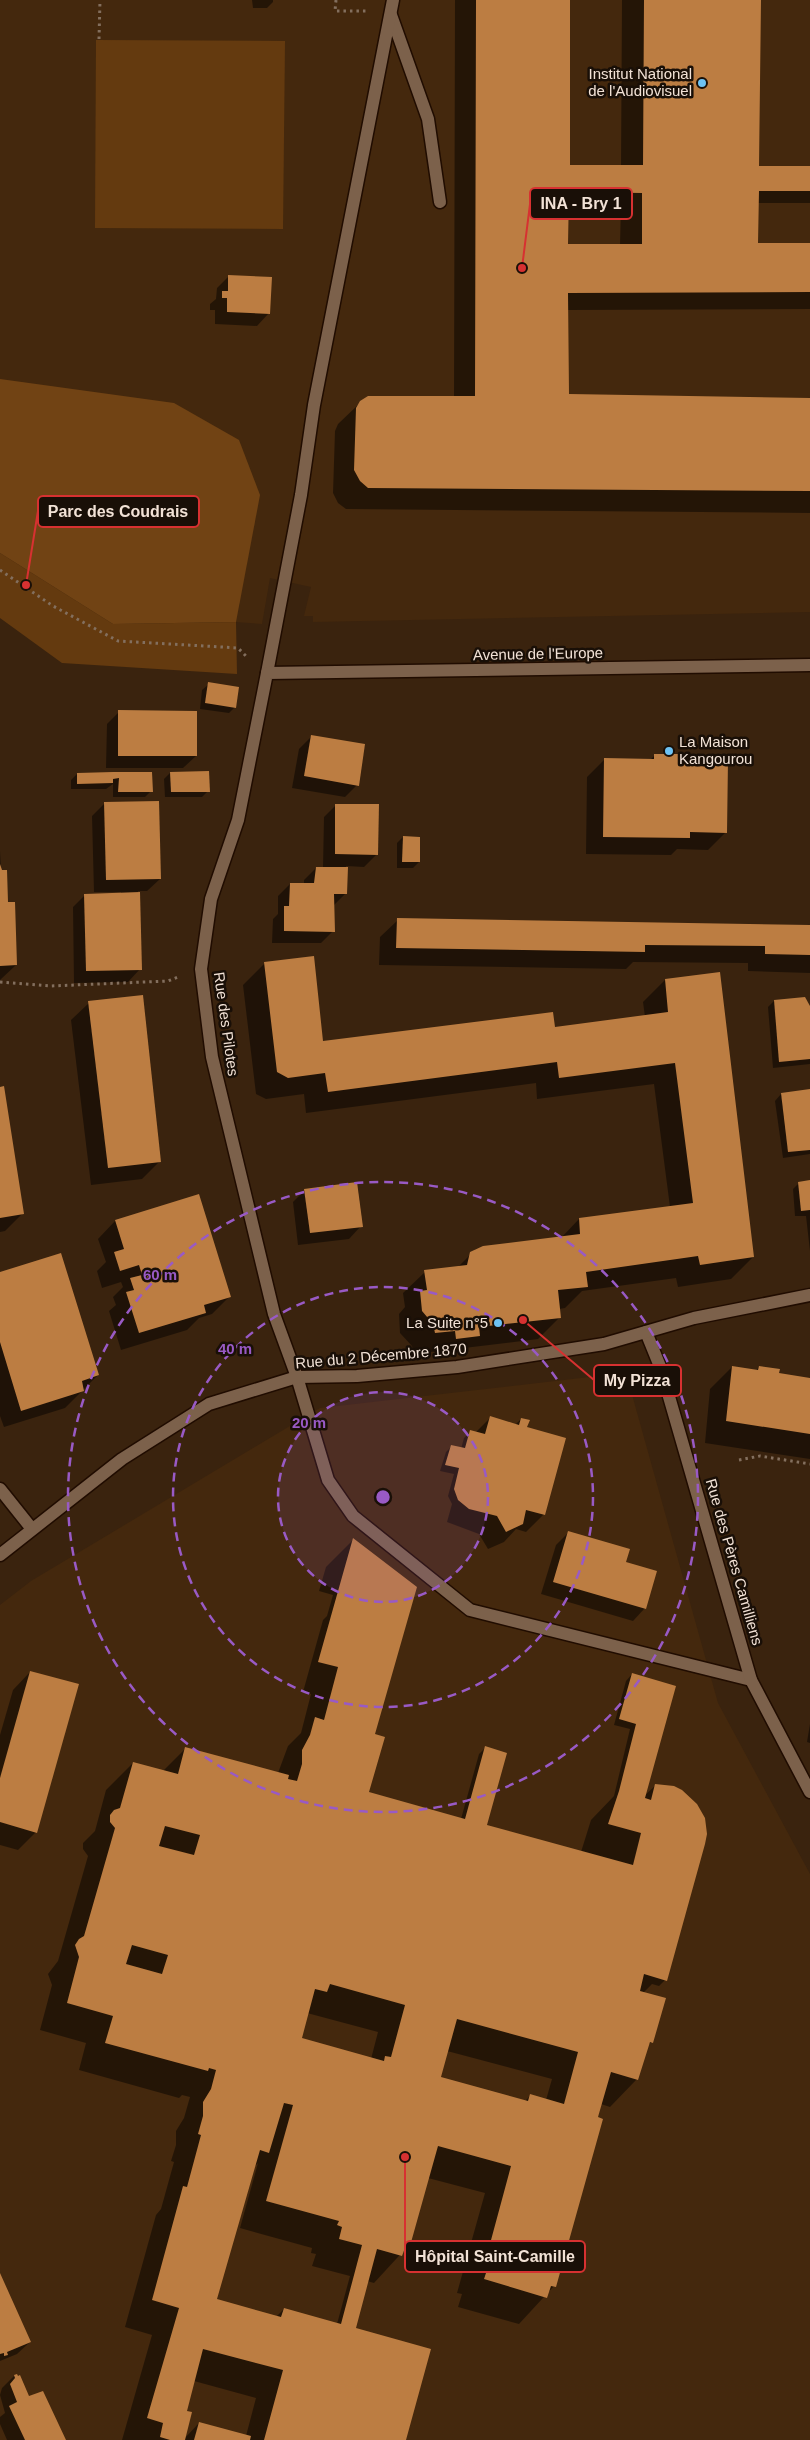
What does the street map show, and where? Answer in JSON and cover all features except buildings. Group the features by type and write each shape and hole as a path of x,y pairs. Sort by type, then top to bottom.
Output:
{"street":[{"name":"Rue des Pilotes","path":"393,0 314,405 295,534 238,820 211,899 201,969 212,1057 274,1314 297,1377 328,1480 353,1516 470,1610 751,1680"},
{"path":"391,15 428,119 440,202"},
{"name":"Avenue de l'Europe","path":"267,673 810,665"},
{"name":"Rue du 2 Décembre 1870","path":"0,1555 122,1459 209,1404 297,1377 357,1376 457,1367 604,1344 729,1310 810,1295"},
{"name":"Rue des Pères Camilliens","path":"646,1332 661,1369 751,1680 810,1792"},
{"path":"0,1489 32,1529"}],"path":[{"path":"99,39 100,0"},
{"path":"336,0 335,11 371,11"},
{"path":"0,570 53,606 118,641 238,648 267,673"},
{"path":"0,982 51,986 168,981"},
{"path":"739,1460 760,1456 810,1464"}],"shaded area":[{"path":"0,0 810,0 810,612 313,622 313,616 304,616 311,587 270,578 262,624 236,622 0,553"},
{"path":"96,40 285,41 283,229 95,228"},
{"path":"0,379 174,403 239,440 260,495 236,622 113,624 0,553"},
{"path":"0,553 113,624 236,622 237,674 62,663 0,618"},
{"path":"607,1375 631,1391 718,1703 810,1874 810,2440 0,2440 0,1605 31,1581 320,1408"}],"place":[{"name":"Institut National de l'Audiovisuel","path":"702,83"},
{"name":"INA - Bry 1","path":"522,268"},
{"name":"Parc des Coudrais","path":"26,585"},
{"name":"La Maison Kangourou","path":"669,751"},
{"name":"My Pizza","path":"523,1320"},
{"name":"La Suite n°5","path":"498,1323"},
{"name":"Hôpital Saint-Camille","path":"405,2157"}]}
